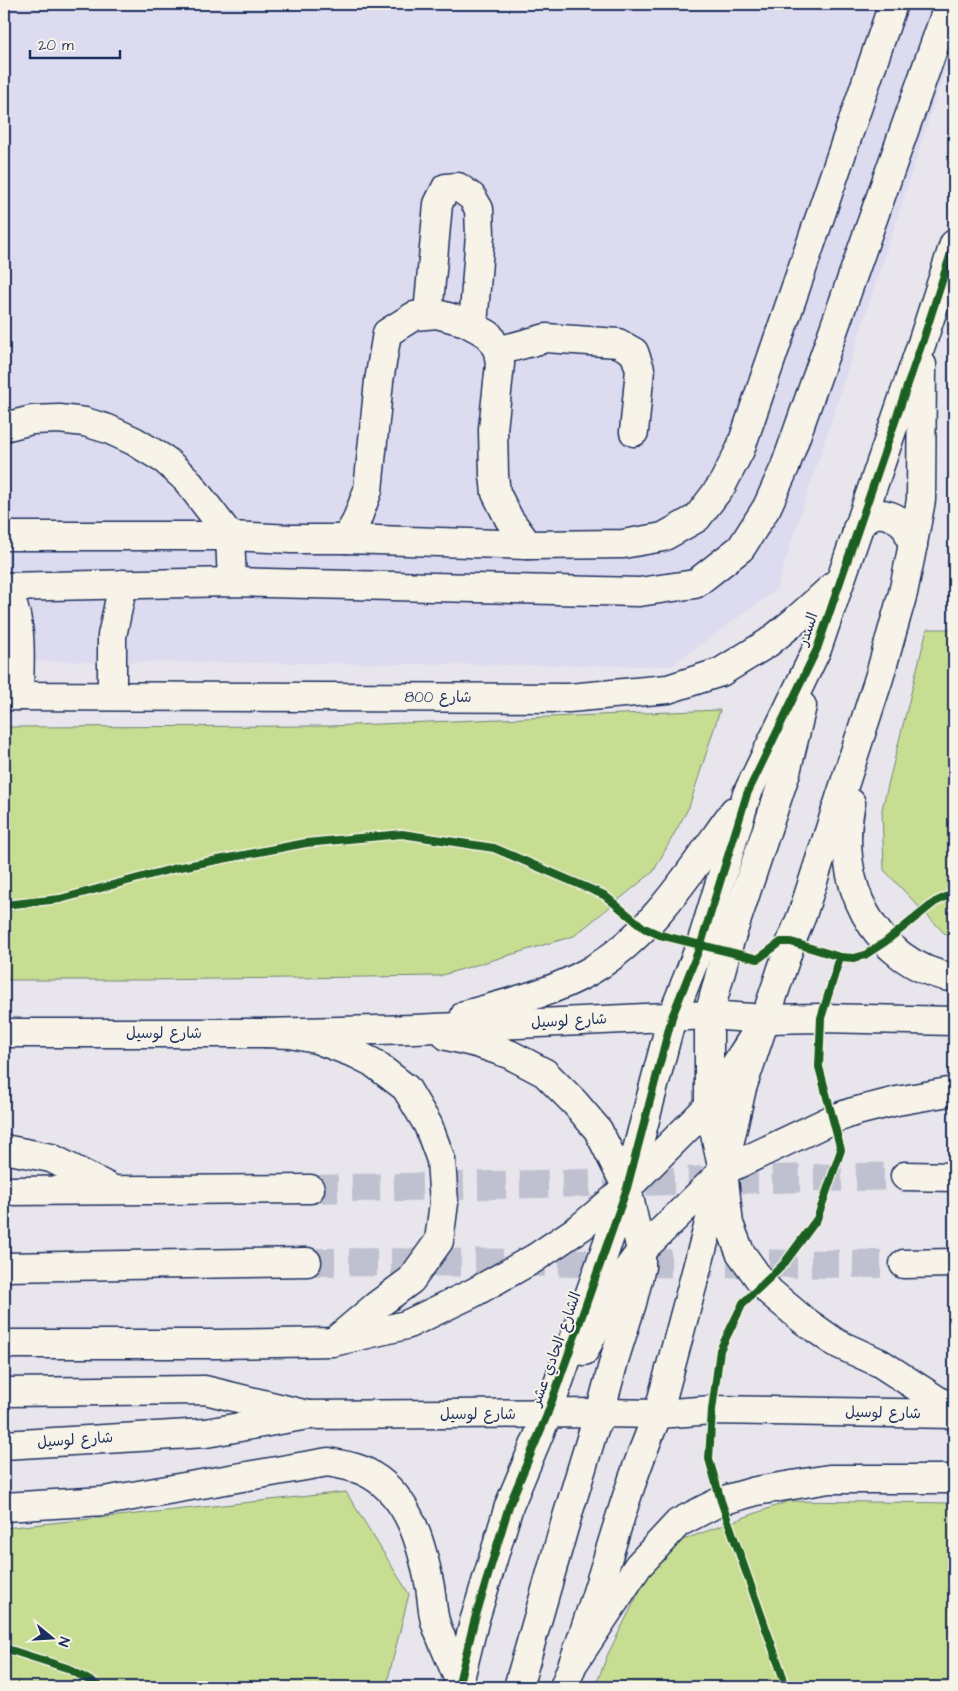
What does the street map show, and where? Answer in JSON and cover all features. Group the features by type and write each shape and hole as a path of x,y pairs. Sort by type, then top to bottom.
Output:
{"main road":[{"path":"4,536 230,536 528,545 624,544 663,537 696,518 722,486 740,450 893,4"},
{"path":"4,587 232,582 640,592 696,584 741,548 768,508 785,466 949,4"},
{"path":"428,314 438,204 446,188 458,187 472,196 479,209 480,235 474,326"},
{"name":"السدر","path":"672,1016 700,944 747,794 817,649 838,582 922,344 954,244"},
{"path":"346,539 356,522 368,490 378,381 387,333 414,316 437,314 466,322 489,335 498,351 500,364 493,429 496,493 509,519 528,545"},
{"path":"498,351 546,338 618,343 634,352 640,369 634,432"},
{"name":"السدر","path":"765,1019 802,915 879,678 903,593 921,500 922,344"},
{"path":"4,427 32,420 59,419 76,421 108,429 134,441 165,460 186,479 230,536 232,582"},
{"path":"858,529 864,520 872,515 891,516 901,521 913,545"},
{"path":"576,545 576,589"},
{"name":"شارع 800","path":"11,696 569,698 668,689 721,672 768,643 838,582"},
{"path":"112,696 112,636 123,584"},
{"path":"4,587 12,599 20,633 11,696"},
{"path":"817,649 786,772 726,952 709,1015 709,1106 723,1172 729,1224 740,1252 770,1292 802,1319 836,1343 880,1363 954,1413"},
{"path":"879,678 846,824 848,860 854,886 864,914 884,942 914,966 954,978"},
{"path":"414,1029 521,1000 590,971 619,952 659,912 747,794"},
{"name":"شارع لوسيل","path":"4,1033 265,1033 414,1029 709,1015 765,1019 821,1018 954,1021"},
{"name":"الشارع الحادي عشر","path":"459,1684 474,1622 509,1506 547,1414 627,1188 672,1016"},
{"path":"4,1344 334,1342 406,1325 473,1293 534,1258 581,1227 627,1188 709,1106 765,1019"},
{"path":"569,1676 644,1446 658,1414 723,1172 742,1088 765,1019"},
{"path":"414,1029 480,1044 509,1054 544,1073 575,1103 598,1130 627,1188 641,1250 641,1267 634,1296 567,1517 519,1684 520,1687"},
{"path":"265,1033 291,1034 316,1039 372,1062 406,1088 428,1125 441,1160 444,1203 439,1241 411,1280 376,1306 334,1342"},
{"path":"547,1414 605,1313 624,1274 641,1250 723,1172 833,1119 853,1112 954,1091"},
{"path":"4,1149 51,1158 112,1189"},
{"path":"905,1176 954,1176"},
{"path":"4,1191 310,1189"},
{"path":"4,1267 307,1262"},
{"path":"904,1264 954,1263"},
{"path":"4,1392 205,1390 308,1415"},
{"name":"شارع لوسيل","path":"4,1445 206,1433 308,1415 658,1414 712,1410 954,1413"},
{"path":"4,1507 104,1501 328,1462 360,1469 371,1474 385,1485 399,1500 414,1528 422,1550 435,1621 459,1684"},
{"path":"569,1676 638,1566 678,1523 705,1508 721,1501 756,1491 829,1478 954,1479"}],"shaded area":[{"path":"4,4 954,4 954,42 776,590 671,666 4,661"}],"green space":[{"path":"927,629 954,629 954,936 945,934 884,870 882,809"},
{"path":"720,710 689,807 653,872 574,936 439,976 4,980 4,727 330,726"},
{"path":"346,1492 409,1594 386,1687 4,1687 4,1528"},
{"path":"789,1501 954,1503 954,1687 595,1687 608,1654 645,1580 680,1541"}],"tunnel":[{"path":"310,1189 905,1176"},
{"path":"307,1262 904,1264"}],"cycle path":[{"path":"458,1687 474,1622 509,1506 547,1415 627,1188 672,1017 701,944 747,794 817,649 954,244"},
{"path":"4,905 60,899 176,868 306,843 402,834 494,848 604,895 644,928 660,935 758,959 781,942 791,942 840,957"},
{"path":"783,1677 721,1501 709,1459 712,1410 720,1350 743,1303 783,1265 817,1219 841,1150 819,1067 821,1018 840,957 854,958 865,955 885,942 935,902 954,893"},
{"path":"4,1648 67,1668 101,1687"}]}
